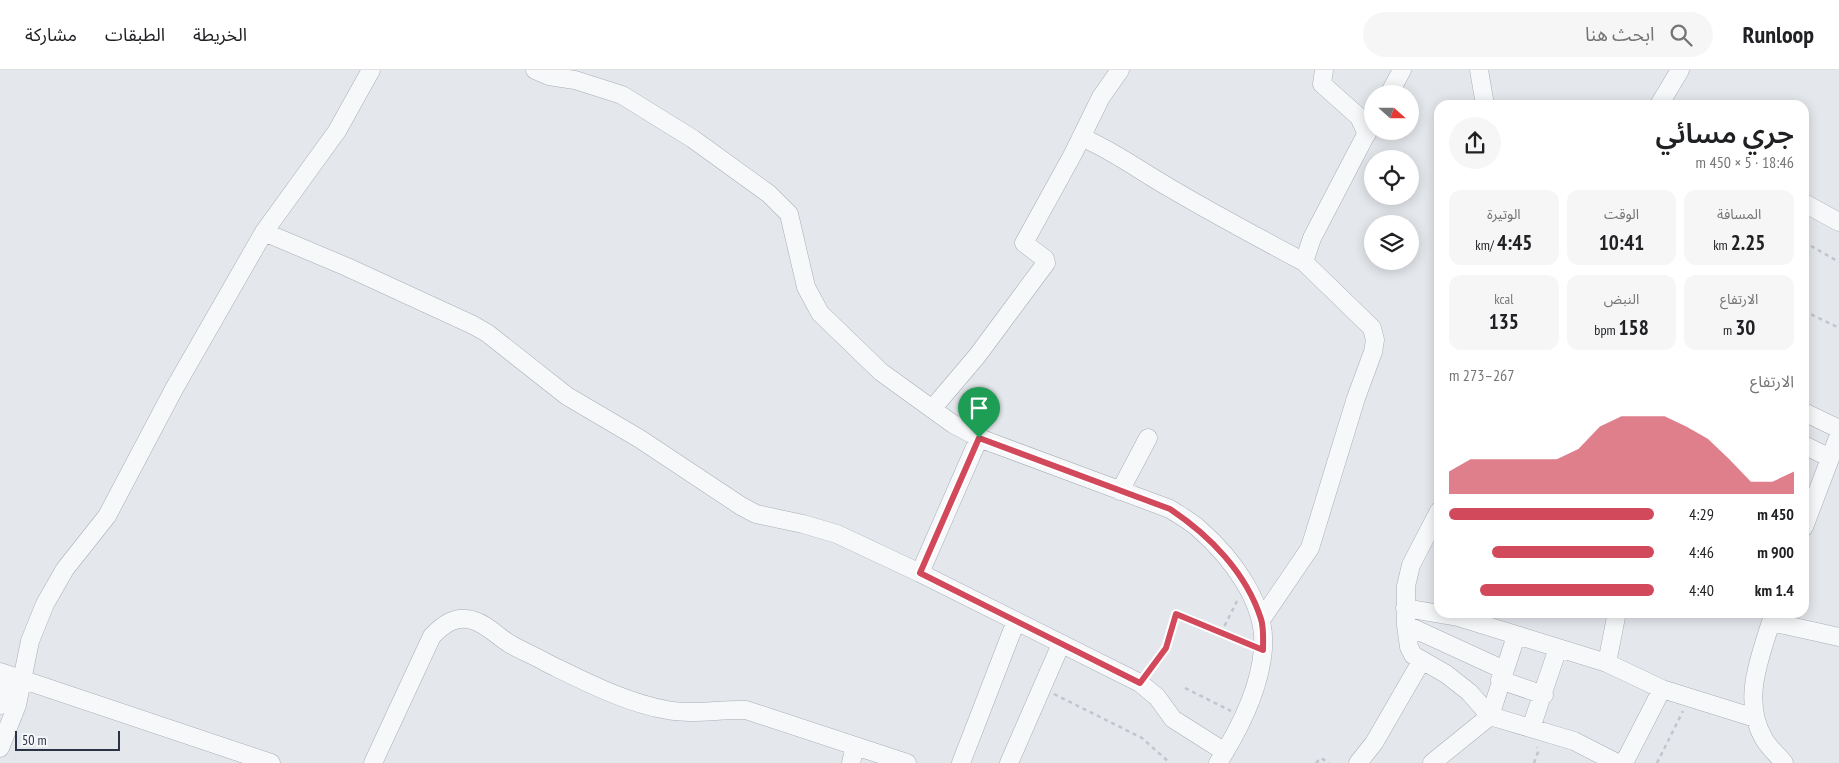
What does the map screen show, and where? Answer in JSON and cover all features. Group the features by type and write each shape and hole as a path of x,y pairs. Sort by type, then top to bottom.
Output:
{"street":[{"path":"0,705 45,604 66,569 107,516 174,388 264,232 337,131 371,70"},
{"path":"264,232 347,266 472,325 487,334 567,396 640,439 756,514 837,534 920,573 1140,683 1157,697 1173,719 1222,758 1243,717 1255,685 1263,650 1261,620 1246,585 1222,552 1197,527 1170,509 979,438 932,409 881,372 820,313 806,287 792,224 789,214 782,205 693,139 622,95 578,75 549,76 535,70"},
{"path":"932,409 977,356 1046,263 1045,259 1024,243 1101,97 1120,70"},
{"path":"1324,70 1322,84 1364,122"},
{"path":"1394,85 1402,70"},
{"path":"1479,70 1484,100"},
{"path":"1662,100 1680,70"},
{"path":"1081,138 1113,151 1140,171 1199,206 1304,262 1372,328 1375,340 1310,548 1261,620"},
{"path":"1304,262 1312,238 1364,140"},
{"path":"1809,206 1839,222"},
{"path":"1809,414 1839,428"},
{"path":"1809,514 1839,435"},
{"path":"920,573 979,438"},
{"path":"1120,491 1148,438"},
{"path":"1809,448 1830,458"},
{"path":"1434,521 1411,565 1406,586 1405,616 1409,647 1413,655 1446,674 1461,686 1490,716 1574,741 1617,763"},
{"path":"1405,616 1434,617"},
{"path":"1405,616 1502,675 1544,695"},
{"path":"1461,618 1607,663 1662,689 1755,718"},
{"path":"1607,663 1616,618"},
{"path":"1773,618 1752,693 1755,718 1764,740 1784,763"},
{"path":"1776,618 1839,637"},
{"path":"373,763 432,636 442,626 456,619 470,619 484,625 510,643 579,678 642,704 678,711 746,710 853,755 907,763"},
{"path":"961,763 1016,621"},
{"path":"1432,763 1490,716 1516,636"},
{"path":"1009,763 1061,644"},
{"path":"1531,728 1544,695 1558,648"},
{"path":"1358,763 1374,744 1422,660"},
{"path":"0,748 17,704 11,677"},
{"path":"11,677 271,763"},
{"path":"1624,763 1662,689"}],"path":[{"path":"1809,245 1839,262"},
{"path":"1809,313 1839,328"},
{"path":"1220,633 1246,585"},
{"path":"1140,683 1166,648 1176,614 1263,650"},
{"path":"1042,688 1142,738 1170,763"},
{"path":"1185,688 1243,717"},
{"path":"1657,763 1689,698"},
{"path":"1316,763 1321,758 1329,763"}],"route":[{"path":"979,438 1170,509 1197,527 1222,552 1246,585 1261,620 1263,650 1176,614 1166,648 1140,683 920,573 979,438"}]}
